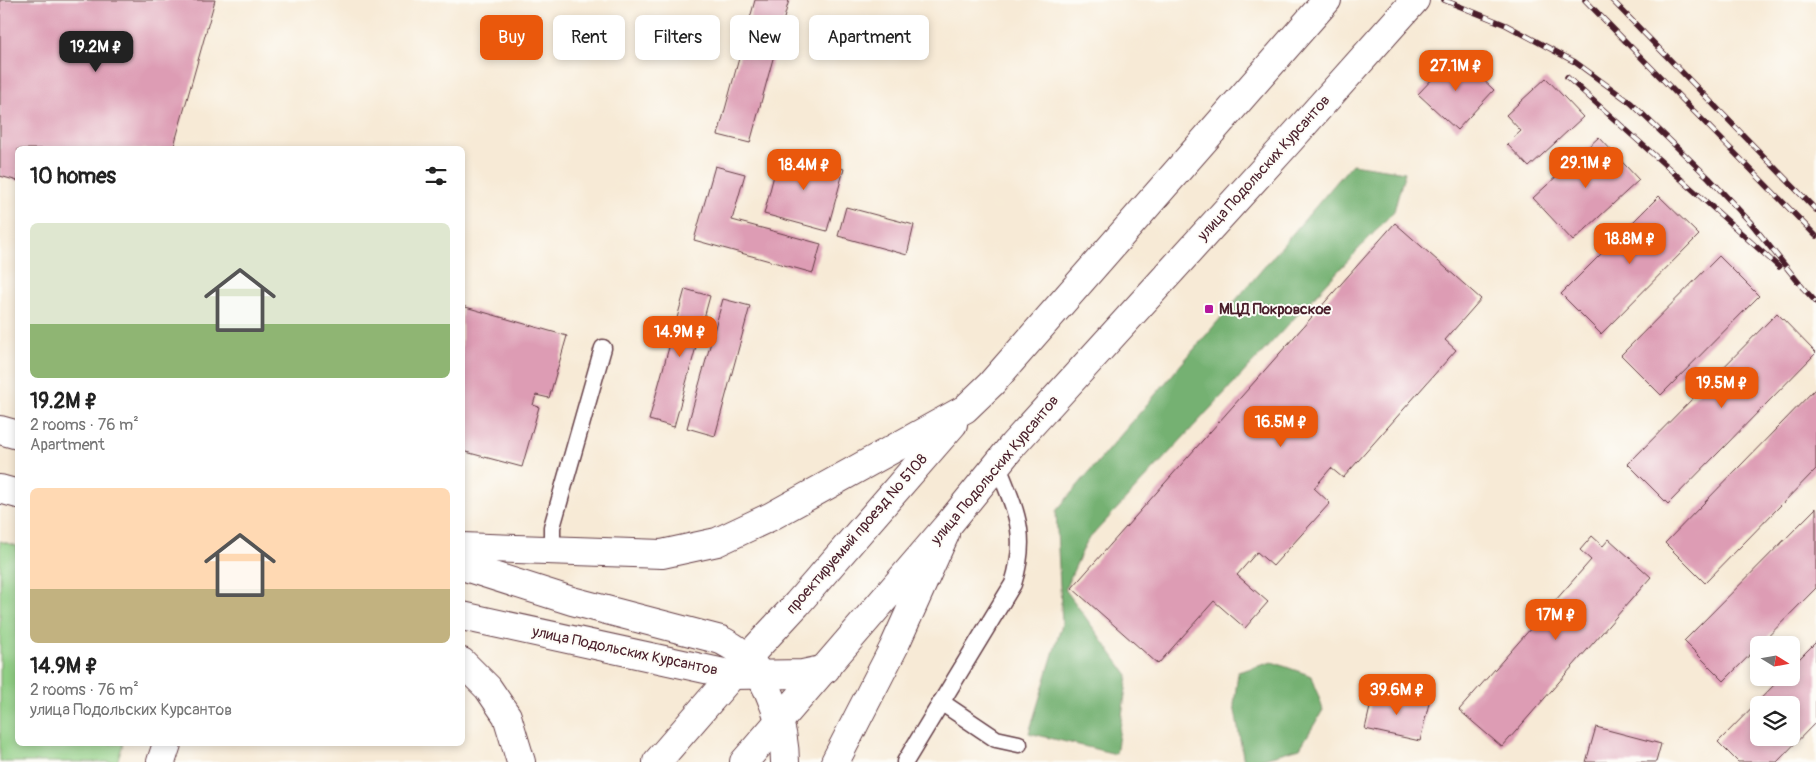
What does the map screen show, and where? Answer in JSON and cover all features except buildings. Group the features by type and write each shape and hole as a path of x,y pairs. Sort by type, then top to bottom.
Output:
{"main road":[{"path":"465,547 662,554 717,542 770,517 965,409 991,384 1326,0"},
{"name":"улица Подольских Курсантов","path":"465,617 747,669 803,674 826,669 948,526 997,464 1415,0"},
{"name":"проектируемый проезд № 5108","path":"657,762 747,669 797,604 965,409"},
{"path":"0,430 15,434"},
{"path":"0,489 15,493"},
{"path":"835,762 894,647 948,526"},
{"path":"465,567 572,601 722,640 770,695 783,735 785,762"},
{"path":"465,665 488,688 506,716 521,762"},
{"path":"744,762 826,669"},
{"path":"161,762 166,746"}],"lane":[{"path":"552,550 552,527 604,348"},
{"path":"905,762 1013,584 1019,563 1021,545 1018,521 997,464"},
{"path":"940,702 996,739 1019,744"}],"green space":[{"path":"1352,164 1405,172 1394,211 1087,541 1065,589 1128,676 1116,754 1029,733 1062,624 1056,511"},
{"path":"0,541 15,545 15,746 122,746 117,762 0,762"},
{"path":"1272,662 1312,676 1323,710 1300,748 1244,762 1234,705 1238,672"}],"railway":[{"path":"1444,0 1506,25 1575,62 1631,103 1709,178 1751,223 1816,302"},
{"path":"1585,0 1816,236"},
{"path":"1612,0 1816,210"},
{"path":"1567,77 1779,267"}],"place":[{"name":"МЦД Покровское","path":"1209,309"}]}
